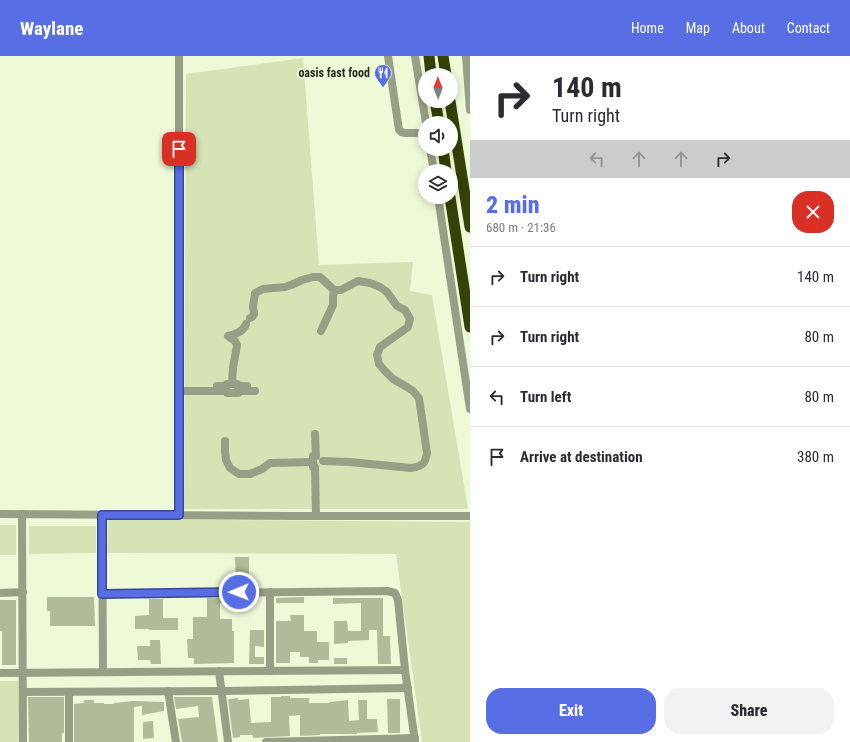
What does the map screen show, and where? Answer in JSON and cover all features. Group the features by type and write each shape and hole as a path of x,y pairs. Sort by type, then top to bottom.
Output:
{"highway":[{"path":"429,56 430,68"},
{"path":"443,56 445,68"},
{"path":"451,108 470,227"},
{"path":"451,204 470,327"}],"street":[{"path":"179,56 179,515"},
{"path":"388,56 400,130 401,132 405,133 418,133"},
{"path":"415,56 425,116"},
{"path":"466,56 470,110"},
{"path":"439,204 470,409"},
{"path":"232,384 237,345 235,341 228,336 239,333 244,329 247,317 252,317 254,314 253,307 255,293 263,288 285,287 302,280 320,277 334,290 341,290 358,281 370,283 387,292 397,306 405,310 410,319 408,327 380,347 377,355 379,364 393,379 407,387 419,398 427,453 425,461 420,467 411,468 357,462 323,461"},
{"path":"321,331 333,305 334,290"},
{"path":"227,384 237,384 237,386 255,388 237,390 238,393 227,394 226,391 180,388 227,386 227,384"},
{"path":"318,434 320,456 323,456 323,466 320,467 318,516 313,456 316,456 318,434"},
{"path":"225,441 226,460 230,468 239,474 250,474 262,469 270,463 313,462"},
{"path":"0,514 470,516"},
{"path":"22,514 23,742"},
{"path":"102,515 103,672"},
{"path":"102,594 387,591 395,593 398,600 405,670 415,740 266,742"},
{"path":"0,592 23,592"},
{"path":"270,592 270,671"},
{"path":"0,673 405,670"},
{"path":"218,671 228,742"},
{"path":"23,692 408,688"},
{"path":"168,691 176,742"},
{"path":"69,692 69,742"}],"green space":[{"path":"303,58 319,265 413,262 410,291 432,295 468,509 184,509 186,74"},
{"path":"108,519 470,522 470,742 422,742 396,554 107,553"},
{"path":"0,525 16,525 16,555 0,555"},
{"path":"29,526 96,526 96,553 29,554"},
{"path":"0,681 19,681 20,742 0,742"}],"building":[{"path":"235,557 249,557 249,575 247,575 247,580 236,580"},
{"path":"47,597 94,597 95,626 50,626 50,611 47,611"},
{"path":"304,597 304,603 276,603 276,598"},
{"path":"207,598 236,598 237,603 220,603 220,619 232,619 232,631 234,631 234,663 194,664 194,658 188,658 187,639 193,639 193,617 207,617"},
{"path":"333,598 383,598 383,636 390,636 391,664 378,664 377,630 369,630 369,640 348,641 348,643 334,644 334,621 347,621 348,631 361,631 361,603 333,604"},
{"path":"149,599 163,599 163,618 178,618 178,630 135,629 135,616 149,615"},
{"path":"0,600 16,600 16,665 2,665"},
{"path":"290,615 304,615 304,631 317,631 317,642 329,642 329,660 318,660 318,663 309,663 309,657 300,657 300,652 290,652 290,663 276,663 276,621 291,621"},
{"path":"250,630 264,630 264,647 255,646 255,657 264,657 264,664 249,664"},
{"path":"150,640 160,640 161,664 151,664 150,660 138,660 137,646 150,646"},
{"path":"334,658 347,658 347,664 334,664"},
{"path":"290,696 290,698 309,698 309,703 329,703 348,700 349,721 359,720 358,700 367,700 367,719 377,719 378,732 300,736 300,715 289,716 290,736 253,738 253,735 240,735 240,737 233,738 228,699 249,699 251,723 271,722 271,697"},
{"path":"28,697 64,697 64,733 62,733 62,742 29,742"},
{"path":"174,697 212,697 218,742 182,742 178,719 199,717 198,706 176,709"},
{"path":"387,699 400,699 400,733 388,733"},
{"path":"84,700 94,700 94,703 104,704 133,701 164,702 164,711 142,715 142,706 134,707 134,742 74,742 74,704 84,703"},
{"path":"153,721 154,738 143,739 143,722"}],"place":[{"name":"oasis fast food","path":"383,88"}],"route":[{"path":"179,149 179,515 102,515 102,594 239,592"}]}
